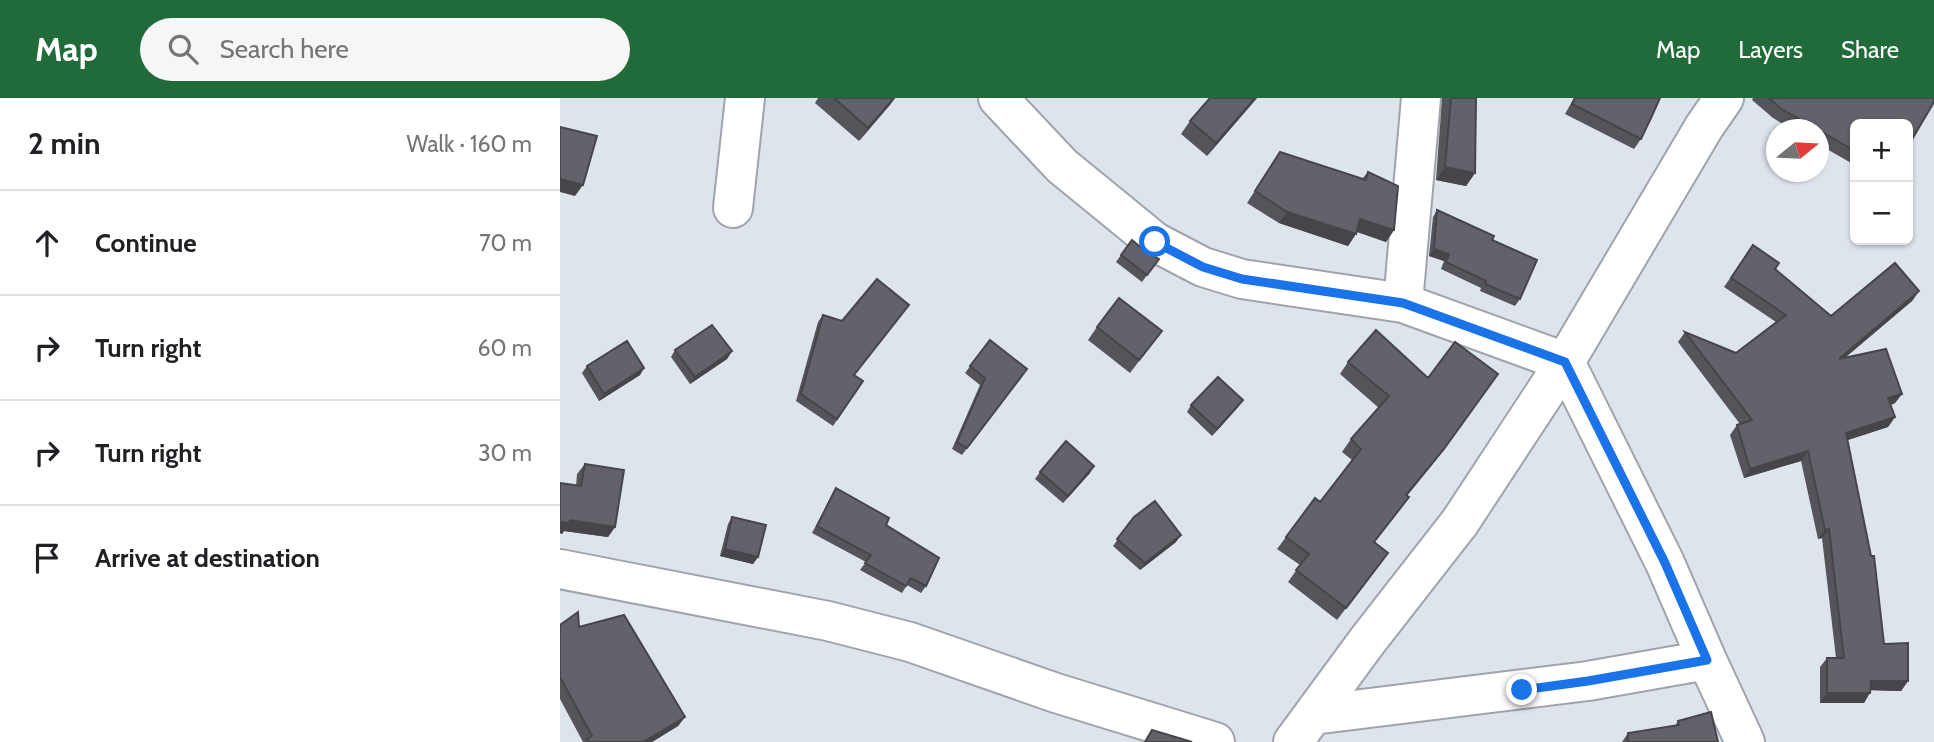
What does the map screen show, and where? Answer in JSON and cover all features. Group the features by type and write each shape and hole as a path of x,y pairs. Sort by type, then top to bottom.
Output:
{"street":[{"path":"733,208 745,98"},
{"path":"998,98 1062,166 1155,242 1203,267 1242,279 1403,303 1565,362 1665,563 1745,742"},
{"path":"1403,303 1421,98"},
{"path":"1303,728 1460,522 1565,362 1704,127 1724,98"},
{"path":"560,569 828,621 910,642 1056,693 1215,742"},
{"path":"1303,728 1707,660"}],"building":[{"path":"834,98 894,98 868,128"},
{"path":"1210,98 1255,98 1216,143 1190,121"},
{"path":"1451,98 1476,98 1475,173 1445,167"},
{"path":"1575,98 1660,98 1641,139 1572,104"},
{"path":"1769,98 1934,98 1913,138 1913,119 1850,119 1850,148 1829,136 1829,119 1799,119"},
{"path":"560,127 597,136 583,185 560,179"},
{"path":"1280,152 1366,180 1368,172 1398,186 1394,230 1360,219 1356,234 1287,212 1255,191"},
{"path":"1437,210 1494,236 1492,240 1537,260 1520,299 1485,284 1486,281 1446,262 1449,254 1434,249"},
{"path":"1132,240 1159,259 1147,275 1121,255"},
{"path":"1753,245 1779,263 1775,269 1831,316 1895,263 1919,291 1839,359 1886,349 1902,394 1888,398 1895,417 1846,433 1871,556 1874,556 1884,644 1908,643 1908,681 1871,681 1870,693 1827,693 1827,658 1844,658 1829,529 1825,530 1808,451 1750,469 1737,425 1752,420 1685,332 1736,353 1786,315 1731,278"},
{"path":"877,279 909,305 854,375 863,381 837,419 801,394 823,315 842,321"},
{"path":"1119,298 1162,331 1139,360 1097,327"},
{"path":"712,325 732,351 695,377 675,350"},
{"path":"1376,330 1428,378 1455,342 1498,374 1444,449 1406,495 1409,497 1374,542 1388,553 1346,608 1296,570 1309,554 1286,537 1315,498 1320,502 1361,449 1351,439 1389,396 1348,362"},
{"path":"990,340 1027,369 967,448 957,442 985,378 970,366"},
{"path":"627,341 644,368 604,394 587,366"},
{"path":"1218,377 1243,400 1217,429 1191,405"},
{"path":"1066,441 1094,466 1068,496 1040,472"},
{"path":"585,464 624,470 615,527 570,520 569,523 560,522 560,483 581,486"},
{"path":"836,488 889,518 886,525 939,558 926,586 911,578 906,586 865,563 871,555 817,526"},
{"path":"1155,501 1181,535 1145,563 1117,539 1134,517"},
{"path":"732,517 766,525 758,557 725,549"},
{"path":"578,612 579,627 624,615 685,717 643,742 589,742 587,739 592,736 560,677 560,625"},
{"path":"1711,712 1718,742 1628,742 1628,733 1679,725 1678,721"},
{"path":"1152,730 1192,742 1145,742"}],"route":[{"path":"1155,242 1203,267 1242,279 1403,303 1565,362 1665,563 1707,660 1522,690"}]}
